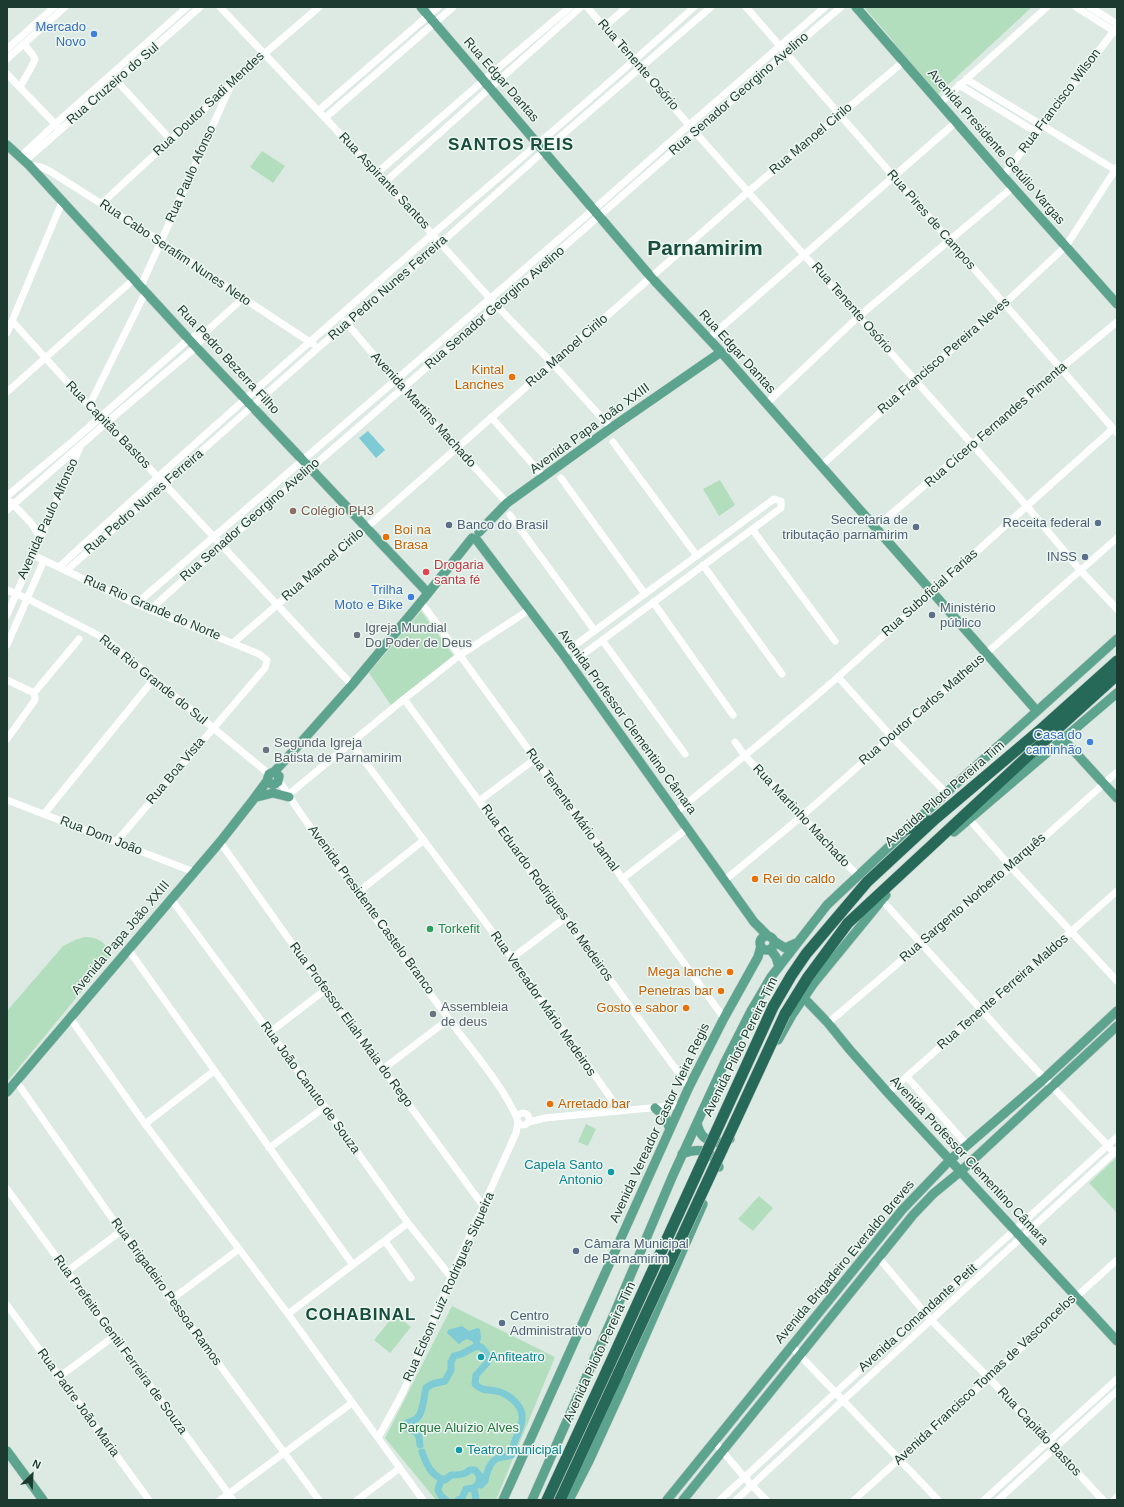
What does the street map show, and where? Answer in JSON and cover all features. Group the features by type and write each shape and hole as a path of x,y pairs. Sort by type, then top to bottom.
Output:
{"highway":[{"name":"Avenida Piloto Pereira Tim","path":"547,1500 773,1007 790,976 806,954 859,891 935,819 1039,731 1117,661"},
{"name":"Avenida Piloto Pereira Tim","path":"560,1500 785,1014 808,977 848,923 1055,730 1117,675"},
{"path":"907,830 935,819"}],"main road":[{"name":"Rua Edgar Dantas","path":"421,7 545,150 651,276 721,352 1036,710"},
{"name":"Avenida Presidente Getúlio Vargas","path":"856,7 1117,304"},
{"name":"Rua Pedro Bezerra Filho","path":"7,145 25,161 196,347 254,406 428,594"},
{"name":"Avenida Papa João XXIII","path":"7,1092 255,799 274,779 287,758 352,685 476,536 507,503 611,428 721,352"},
{"name":"Avenida Professor Clementino Câmara","path":"476,536 529,610 563,654 725,880 776,957 778,967"},
{"path":"532,1500 615,1312 656,1212 682,1154 751,1010 778,967 827,905 946,792 1117,639"},
{"path":"569,1500 589,1461 731,1138 767,1061 792,1015 881,899 969,819 1117,693"},
{"path":"1062,739 1117,798"},
{"path":"255,799 273,793 288,796"},
{"path":"766,944 785,948 797,943"},
{"name":"Avenida Vereador Castor Vieira Regis","path":"503,1500 689,1087 724,1018 766,944"},
{"name":"Avenida Professor Clementino Câmara","path":"804,998 828,1023 888,1093 1117,1341"},
{"name":"Avenida Brigadeiro Everaldo Breves","path":"667,1500 902,1210 950,1160 1044,1078 1117,1011"},
{"name":"Avenida Brigadeiro Everaldo Breves","path":"684,1500 722,1450 800,1356 878,1257 928,1199 961,1171 1117,1026"},
{"path":"655,1108 666,1117 670,1130"},
{"path":"697,1123 699,1132 705,1138 714,1142 720,1143 731,1138"},
{"path":"682,1154 698,1150 711,1155 719,1167"},
{"path":"7,1451 43,1500"}],"street":[{"path":"7,49 54,7"},
{"name":"Rua Cruzeiro do Sul","path":"25,161 55,124 187,7"},
{"name":"Rua Cruzeiro do Sul","path":"25,161 200,7"},
{"name":"Rua Aspirante Santos","path":"220,7 377,173 496,305 553,364 611,428"},
{"name":"Rua Doutor Sadi Mendes","path":"101,204 264,54 319,7"},
{"path":"325,118 432,19 438,7"},
{"path":"318,110 432,19 453,7"},
{"path":"377,173 570,7"},
{"path":"385,182 582,7"},
{"name":"Rua Tenente Osório","path":"587,7 695,132 805,254 858,317 1026,505 1080,570 1117,609"},
{"path":"604,27 627,7"},
{"name":"Rua Pedro Nunes Ferreira","path":"59,567 157,476 433,234 634,61 694,7"},
{"name":"Rua Pedro Nunes Ferreira","path":"66,571 318,348 441,243 545,150 711,7"},
{"name":"Rua Pires de Campos","path":"746,7 1115,431"},
{"name":"Rua Senador Georgino Avelino","path":"150,610 221,545 496,305 597,212 689,124 825,7"},
{"name":"Rua Senador Georgino Avelino","path":"136,604 490,298 695,132 841,7"},
{"path":"940,103 1047,7"},
{"path":"1076,7 1116,29"},
{"path":"1090,7 1116,29"},
{"path":"7,59 62,8"},
{"name":"Rua Francisco Wilson","path":"1003,176 1116,29"},
{"path":"20,87 35,59 24,44"},
{"name":"Rua Manoel Cirilo","path":"233,643 553,364 651,276 903,62"},
{"path":"7,74 61,130"},
{"path":"111,74 170,139"},
{"path":"966,79 1116,169"},
{"name":"Rua Paulo Afonso","path":"143,288 160,241 231,84"},
{"path":"959,85 1036,132"},
{"path":"708,339 894,178 956,122"},
{"name":"Rua Cabo Serafim Nunes Neto","path":"25,161 48,170 160,241 318,348"},
{"name":"Rua Francisco Pereira Neves","path":"821,466 915,381 1004,304 1066,246 1116,169"},
{"path":"766,404 858,317 1013,187"},
{"path":"7,334 62,202"},
{"path":"7,392 134,279"},
{"path":"89,406 143,288"},
{"path":"7,510 80,445 196,347 209,329 243,298"},
{"name":"Avenida Martins Machado","path":"341,316 402,388 507,503"},
{"name":"Rua Capitão Bastos","path":"12,321 99,417 165,484 352,685"},
{"name":"Rua Cícero Fernandes Pimenta","path":"875,528 971,444 1117,322"},
{"path":"40,537 31,523 7,497 190,339 209,329"},
{"path":"491,417 544,477"},
{"path":"213,428 220,436"},
{"name":"Rua Suboficial Farias","path":"676,812 838,677 1026,505 1115,431"},
{"path":"613,442 697,556"},
{"name":"Avenida Paulo Alfonso","path":"7,615 80,445"},
{"path":"561,478 645,594"},
{"path":"563,654 774,499 781,501 780,508 570,664"},
{"path":"765,506 772,514"},
{"path":"510,516 595,631"},
{"path":"102,527 108,534"},
{"path":"752,529 835,641"},
{"name":"Rua Doutor Carlos Matheus","path":"725,880 802,816 891,736 1117,539"},
{"path":"716,541 723,550"},
{"name":"Rua Rio Grande do Norte","path":"33,555 136,604 264,657 267,660 267,664"},
{"name":"Avenida Paulo Alfonso","path":"7,645 26,598 44,560"},
{"path":"703,565 782,674"},
{"path":"666,578 673,587"},
{"name":"Rua Rio Grande do Sul","path":"7,590 26,598 109,642 274,779"},
{"name":"Rua Tenente Mário Jamal","path":"421,602 724,1018"},
{"path":"653,602 733,715"},
{"path":"288,796 404,699 460,655 529,610"},
{"path":"615,616 622,625"},
{"path":"34,693 80,639"},
{"path":"602,640 685,754"},
{"name":"Rua Boa Vista","path":"116,842 267,664"},
{"path":"838,677 891,736 946,792"},
{"path":"7,680 34,693"},
{"path":"44,814 153,680"},
{"path":"7,739 35,700 34,693"},
{"name":"Rua Eduardo Rodrigues de Medeiros","path":"404,699 689,1087"},
{"path":"735,742 745,756"},
{"name":"Rua Vereador Mário Medeiros","path":"351,743 512,958 620,1111"},
{"name":"Rua Martinho Machado","path":"745,756 858,876"},
{"path":"479,800 536,759"},
{"name":"Rua Sargento Norberto Marquês","path":"828,1023 1011,867 1117,772"},
{"name":"Avenida Presidente Castelo Branco","path":"274,779 288,796 449,1020 476,1054 510,1104 524,1120"},
{"name":"Rua Dom João","path":"7,800 194,872"},
{"path":"969,819 1011,867 1117,981"},
{"path":"622,879 688,828"},
{"path":"357,893 424,840"},
{"name":"Rua Professor Eliah Maia do Rego","path":"220,842 325,990 484,1207"},
{"name":"Rua Tenente Ferreira Maldos","path":"888,1093 1117,891"},
{"name":"Rua João Canuto de Souza","path":"171,899 325,1107 408,1223 451,1277"},
{"path":"881,899 1051,1086 1108,1146 1115,1151"},
{"path":"512,958 565,918"},
{"path":"128,949 353,1265"},
{"path":"269,1032 325,990"},
{"path":"70,1018 145,1124 288,1314 424,1500"},
{"path":"383,1069 449,1020"},
{"path":"145,1124 214,1071"},
{"path":"907,1077 967,1145"},
{"name":"Rua Brigadeiro Pessoa Ramos","path":"16,1081 121,1231 319,1500"},
{"path":"524,1120 682,1105"},
{"path":"269,1148 325,1107"},
{"name":"Rua Edson Luiz Rodrigues Siqueira","path":"378,1438 403,1392 451,1277 484,1207 516,1133 524,1120"},
{"name":"Avenida Comandante Petit","path":"736,1500 753,1486 931,1320 1117,1137"},
{"name":"Avenida Comandante Petit","path":"720,1500 925,1312 1115,1151"},
{"name":"Rua Prefeito Gentil Ferreira de Souza","path":"7,1190 231,1497"},
{"path":"288,1314 408,1223"},
{"path":"66,1272 121,1231"},
{"path":"385,1241 411,1278"},
{"path":"172,1299 239,1250"},
{"name":"Rua Capitão Bastos","path":"878,1257 931,1320 989,1378 1103,1500"},
{"name":"Avenida Francisco Tomas de Vasconcelos","path":"854,1500 1117,1260"},
{"name":"Rua Padre João Maria","path":"8,1309 149,1500"},
{"path":"59,1377 113,1337"},
{"path":"792,1347 898,1460 938,1500"},
{"path":"884,1349 892,1356"},
{"path":"984,1500 1117,1379"},
{"path":"998,1500 1117,1391"},
{"path":"220,1500 231,1497 285,1453 352,1403"},
{"path":"714,1441 745,1478 766,1500"},
{"path":"357,1500 400,1468"},
{"path":"1114,1500 1117,1497"}],"green space":[{"path":"864,7 1032,7 937,95 893,44 894,42"},
{"path":"262,151 285,166 273,183 250,167"},
{"path":"720,480 735,505 719,516 703,489"},
{"path":"421,611 454,656 391,705 369,673"},
{"path":"85,937 94,938 104,943 111,954 109,958 7,1082 7,1011 63,946"},
{"path":"586,1124 596,1129 588,1146 578,1142"},
{"path":"1117,1157 1117,1213 1089,1183"},
{"path":"759,1196 773,1208 753,1231 738,1219"},
{"name":"Parque Aluízio Alves","path":"452,1306 555,1357 496,1500 436,1500 385,1438"},
{"path":"395,1314 411,1327 390,1353 374,1340"}],"water":[{"path":"368,431 385,450 376,458 359,438"},
{"path":"462,1326 469,1331 477,1328 480,1329 481,1338 479,1346 475,1347 472,1341 466,1339 459,1344 447,1333 448,1330"}],"waterway":[{"path":"420,1445 419,1437 416,1432 408,1429 407,1423 415,1420 420,1414 426,1388 432,1384 445,1381 451,1370 451,1362 454,1356 462,1354 478,1346 482,1348 489,1358 487,1363 476,1375 475,1384 484,1389 500,1392 512,1399 519,1406 522,1420 514,1443 512,1455 495,1460 489,1468 485,1481 481,1485 478,1484"},
{"path":"422,1452 433,1473 445,1480 451,1475 475,1470 480,1476 478,1484 474,1488 475,1500"},
{"path":"441,1479 438,1490 441,1496 446,1500"},
{"path":"458,1500 462,1498 466,1489 474,1488"}],"place":[{"name":"Mercado Novo","path":"94,34"},
{"name":"Kintal Lanches","path":"512,377"},
{"name":"Colégio PH3","path":"293,511"},
{"name":"Receita federal","path":"1098,523"},
{"name":"Banco do Brasil","path":"449,525"},
{"name":"Secretaria de tributação parnamirim","path":"916,527"},
{"name":"Boi na Brasa","path":"386,537"},
{"name":"INSS","path":"1085,557"},
{"name":"Drogaria santa fé","path":"426,572"},
{"name":"Trilha Moto e Bike","path":"411,597"},
{"name":"Ministério público","path":"932,615"},
{"name":"Igreja Mundial Do Poder de Deus","path":"357,635"},
{"name":"Casa do caminhão","path":"1090,742"},
{"name":"Segunda Igreja Batista de Parnamirim","path":"266,750"},
{"name":"Rei do caldo","path":"755,879"},
{"name":"Torkefit","path":"430,929"},
{"name":"Mega lanche","path":"730,972"},
{"name":"Penetras bar","path":"721,991"},
{"name":"Gosto e sabor","path":"686,1008"},
{"name":"Assembleia de deus","path":"433,1014"},
{"name":"Arretado bar","path":"550,1104"},
{"name":"Capela Santo Antonio","path":"611,1172"},
{"name":"Câmara Municipal de Parnamirim","path":"576,1251"},
{"name":"Centro Administrativo","path":"502,1323"},
{"name":"Anfiteatro","path":"481,1357"},
{"name":"Teatro municipal","path":"459,1450"}],"district":[{"name":"SANTOS REIS","path":"511,145"},
{"name":"Parnamirim","path":"705,249"},
{"name":"COHABINAL","path":"361,1315"}]}
